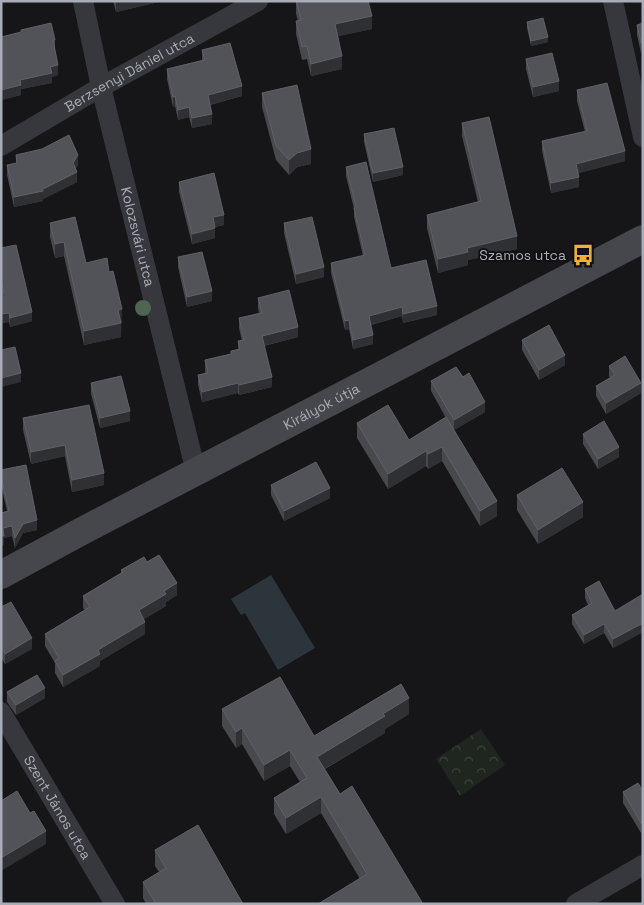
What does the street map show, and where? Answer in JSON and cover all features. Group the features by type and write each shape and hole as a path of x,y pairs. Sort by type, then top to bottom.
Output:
{"street":[{"name":"Kolozsvári utca","path":"83,1 101,88 196,472"},
{"name":"Berzsenyi Dániel utca","path":"1,146 258,1"},
{"path":"613,1 643,137"},
{"name":"Királyok útja","path":"1,575 643,239"},
{"name":"Szent János utca","path":"1,712 115,904"},
{"path":"576,904 643,865"}],"green space":[{"path":"481,729 505,765 460,796 436,759"}],"shaded area":[{"path":"271,575 315,648 278,670 245,613 241,615 231,599"}],"building":[{"path":"296,1 368,1 372,16 335,24 342,56 311,64 307,46 302,47 296,21 301,20"},
{"path":"543,18 548,37 531,41 527,22"},
{"path":"51,23 58,65 50,67 52,73 20,80 21,85 1,90 1,37"},
{"path":"643,23 643,43 641,43 637,25"},
{"path":"230,43 242,86 208,95 212,114 192,118 189,107 178,110 167,69 205,60 202,50"},
{"path":"552,53 559,81 533,87 526,59"},
{"path":"607,83 625,151 576,164 579,177 551,183 542,141 587,131 577,90"},
{"path":"297,85 311,149 297,153 289,160 276,146 262,93"},
{"path":"489,117 517,236 467,248 468,252 438,259 427,215 481,201 462,123"},
{"path":"394,128 403,167 373,173 364,134"},
{"path":"69,135 78,155 73,163 77,172 43,189 43,191 14,197 7,165 17,163 16,155 42,149"},
{"path":"366,162 391,268 426,260 437,306 403,314 402,307 369,316 373,335 353,340 349,320 345,321 331,263 365,255 346,167"},
{"path":"214,173 224,215 213,217 215,228 192,234 179,182"},
{"path":"75,217 86,263 107,258 109,272 113,271 122,309 118,310 121,323 84,331 64,242 55,244 50,223"},
{"path":"312,217 324,267 296,274 284,223"},
{"path":"16,245 32,312 10,318 9,313 1,314 1,292 4,292 1,282 1,248"},
{"path":"202,252 212,291 187,297 178,257"},
{"path":"289,290 298,327 262,336 272,377 202,392 198,375 208,373 205,360 231,354 231,351 240,349 238,341 244,340 239,318 262,313 258,298"},
{"path":"549,325 565,355 539,370 522,340"},
{"path":"15,347 21,373 1,378 1,350"},
{"path":"625,356 641,383 606,403 596,386 615,375 609,366"},
{"path":"456,367 463,377 469,373 485,402 454,420 431,381"},
{"path":"121,376 130,411 100,418 91,383"},
{"path":"89,405 104,473 72,480 65,445 31,452 23,418"},
{"path":"388,405 409,440 446,417 497,501 480,511 442,447 428,454 426,451 388,474 357,423"},
{"path":"604,421 619,447 598,459 583,434"},
{"path":"316,462 330,488 284,511 271,485"},
{"path":"26,465 37,520 23,524 15,538 12,526 3,528 4,536 1,536 1,513 9,511 1,470"},
{"path":"562,468 583,502 538,530 517,495"},
{"path":"159,555 177,583 164,591 166,594 139,610 145,622 98,650 100,654 63,675 55,661 59,658 45,634 90,607 83,596 144,557 147,562"},
{"path":"599,581 615,611 643,594 643,623 613,639 604,624 584,635 572,615 592,603 585,589"},
{"path":"11,602 32,638 5,654 1,647 1,607"},
{"path":"37,675 45,688 16,705 7,692"},
{"path":"280,677 314,736 401,684 409,698 383,714 385,716 317,757 340,794 352,786 423,904 318,904 367,874 321,797 286,818 274,798 307,778 290,750 264,765 242,728 236,732 222,709"},
{"path":"638,783 643,791 643,822 641,823 623,792"},
{"path":"17,791 30,813 34,811 46,831 1,858 1,801"},
{"path":"198,825 243,904 156,904 143,882 166,868 155,850"}],"place":[{"name":"Szamos utca","path":"583,255"}]}
